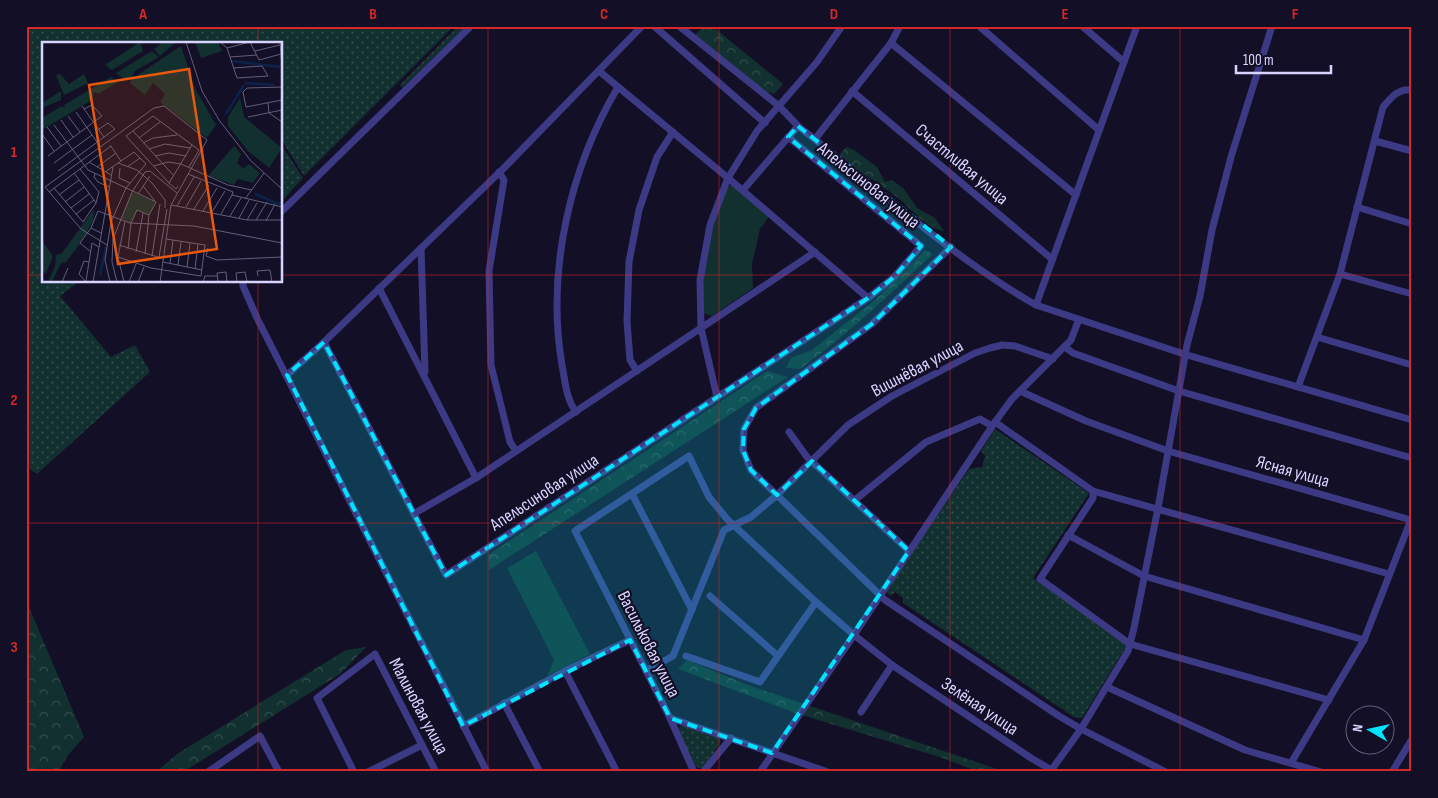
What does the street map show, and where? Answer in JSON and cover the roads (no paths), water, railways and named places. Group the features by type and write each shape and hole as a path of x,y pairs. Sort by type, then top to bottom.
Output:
{"street":[{"path":"282,211 472,26"},
{"path":"287,375 324,342 499,172 642,26"},
{"path":"654,26 764,123"},
{"path":"679,26 779,106 798,126 951,247 1020,296 1036,305 1187,355 1412,420"},
{"path":"717,396 700,328 700,280 710,225 728,178 757,131 817,62 842,26"},
{"path":"815,139 891,43 900,26"},
{"path":"979,26 1099,130"},
{"path":"1082,26 1124,62"},
{"path":"1036,305 1137,26"},
{"path":"1052,771 1081,729 1128,652 1158,508 1187,355 1187,345 1200,296 1212,230 1231,157 1272,26"},
{"path":"891,43 1076,195"},
{"path":"599,70 743,190 868,298"},
{"path":"576,412 571,406 559,347 558,279 567,214 582,166 606,106 618,87"},
{"path":"1298,387 1340,274 1384,107 1394,94 1409,90"},
{"name":"Счастливая улица","path":"852,91 1052,259"},
{"path":"743,190 798,126"},
{"path":"637,370 630,360 627,321 629,262 639,210 657,157 673,132"},
{"name":"Апельсиновая улица","path":"324,342 446,575 868,298 894,277 921,246 788,137"},
{"path":"1375,140 1412,151"},
{"path":"499,172 504,180 489,271 491,365 510,442 516,452"},
{"path":"1357,208 1412,224"},
{"path":"951,247 872,324 756,408 744,429 743,450 751,470 880,594 894,605 1050,710 1081,729 1166,772"},
{"path":"421,248 425,376"},
{"path":"414,513 476,478 516,452 815,252"},
{"path":"1340,274 1412,294"},
{"path":"243,282 243,286 258,318 487,772"},
{"path":"379,288 476,478"},
{"path":"760,772 854,635 994,424 1020,391 1071,340 1079,319"},
{"path":"1317,337 1412,365"},
{"name":"Вишнёвая улица","path":"734,525 751,517 777,495 848,426 892,396 975,353 1002,346 1015,346 1053,359"},
{"path":"1065,346 1073,353 1179,391 1412,458"},
{"path":"1020,391 1086,421 1168,451"},
{"path":"855,500 926,442 980,420 994,424 1093,491 1389,574"},
{"path":"789,432 807,457 909,550"},
{"name":"Ясная улица","path":"1168,451 1411,518 1364,640 1292,763"},
{"path":"646,671 673,656 692,610 724,530 734,525 710,497 689,456 632,494 692,610"},
{"path":"1093,491 1092,498 1040,579 1130,644 1328,700"},
{"name":"Васильковая улица","path":"632,494 575,531 670,718 694,772"},
{"name":"Зелёная улица","path":"734,525 816,602 892,665 1052,771"},
{"path":"1068,535 1144,576 1364,640"},
{"path":"710,596 778,656"},
{"path":"686,656 760,682 816,602"},
{"path":"463,726 565,671 630,640"},
{"name":"Малиновая улица","path":"354,772 317,698 375,654 436,772"},
{"path":"861,712 892,665"},
{"path":"565,671 618,772"},
{"path":"1107,687 1245,750 1322,772"},
{"path":"504,703 540,772"},
{"path":"670,718 825,771"},
{"path":"208,772 221,768 260,736 279,772"},
{"path":"703,772 731,738"},
{"path":"1392,772 1412,739"},
{"path":"368,772 422,745"}]}
